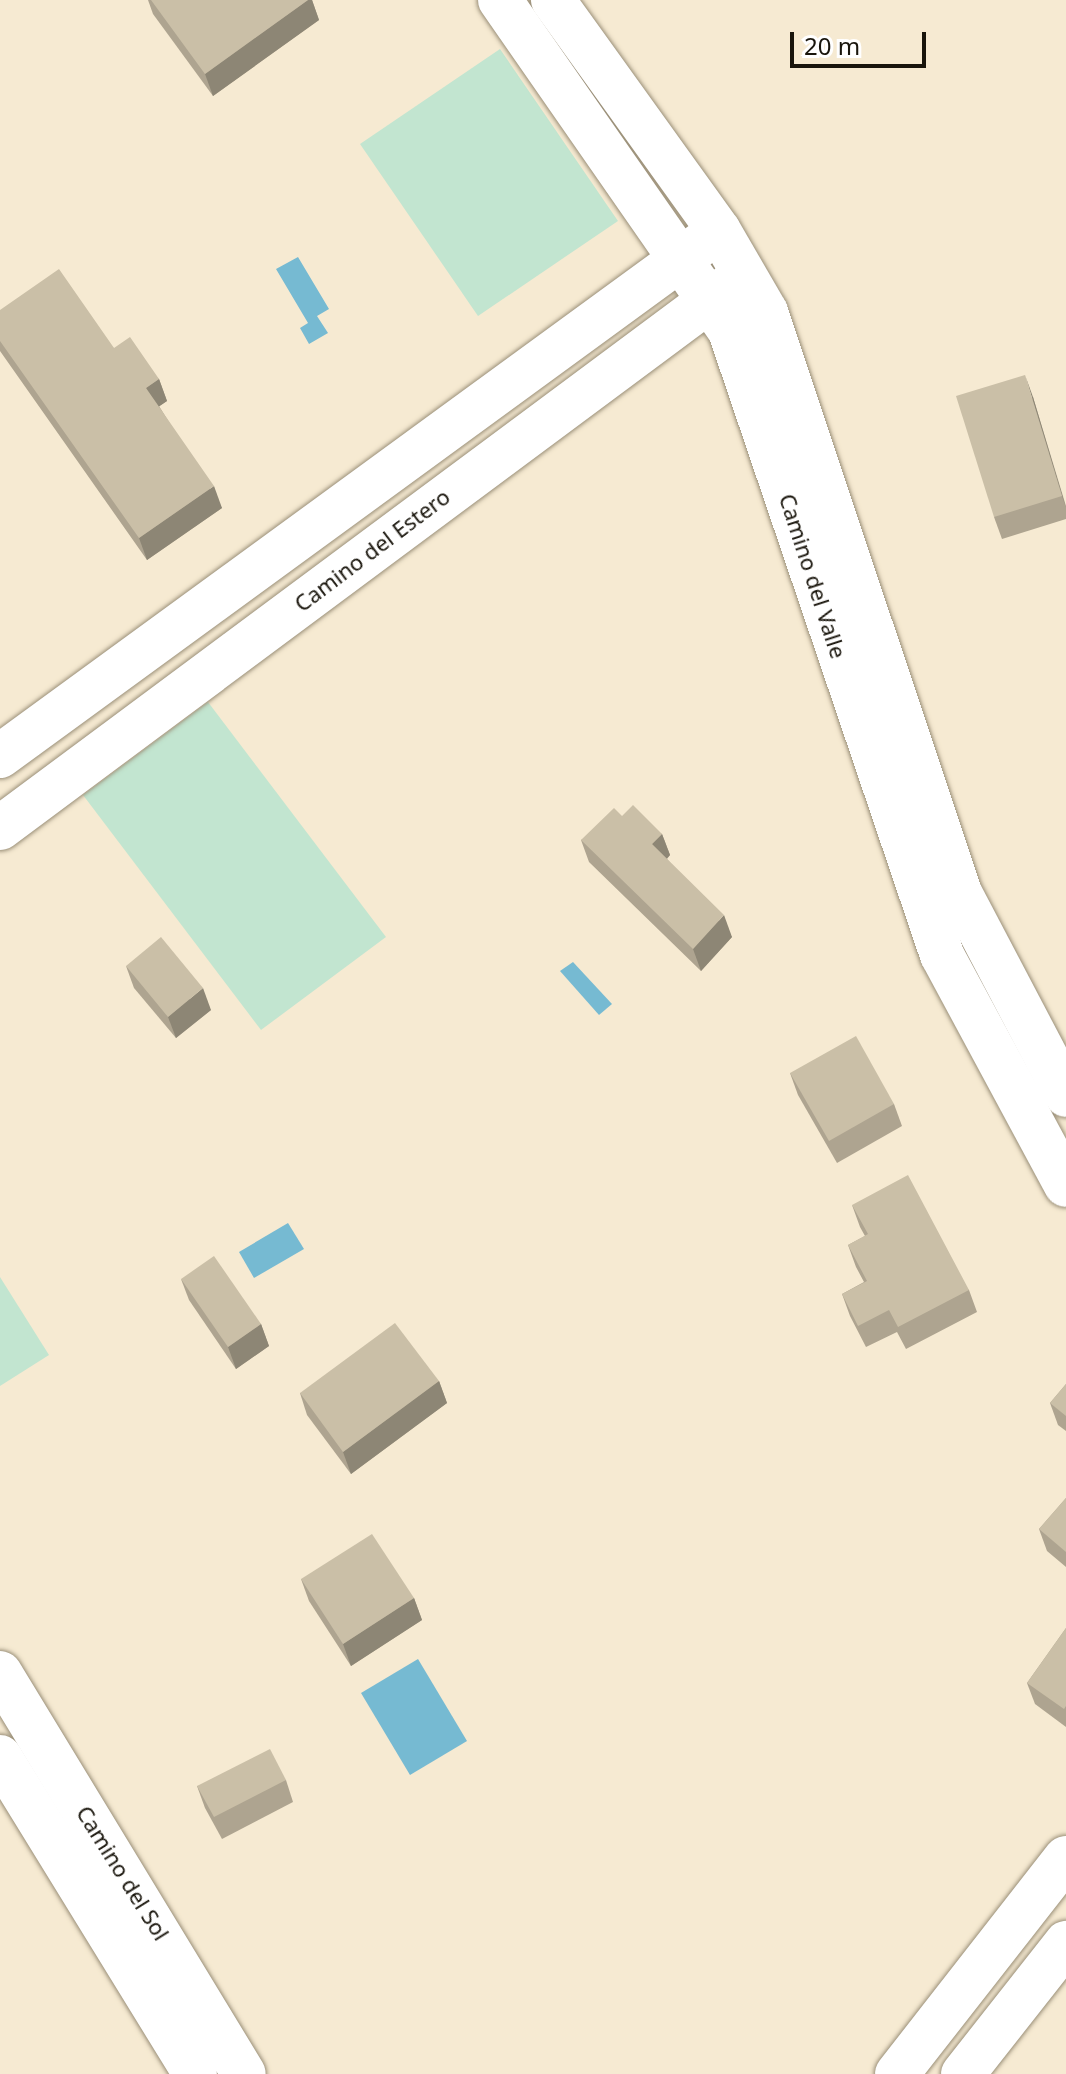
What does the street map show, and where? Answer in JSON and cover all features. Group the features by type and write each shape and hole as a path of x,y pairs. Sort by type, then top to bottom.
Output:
{"street":[{"name":"Camino del Valle","path":"500,0 730,331 754,394 942,955 1066,1185"},
{"name":"Camino del Valle","path":"553,0 719,231 746,274 792,382 960,893 1066,1095"},
{"path":"0,756 719,231"},
{"name":"Camino del Estero","path":"0,828 708,299 746,274"},
{"name":"Camino del Sol","path":"0,1673 244,2074"},
{"name":"Camino del Sol","path":"0,1757 195,2074"},
{"path":"897,2074 1066,1858"},
{"path":"963,2074 1066,1943"}],"green space":[{"path":"500,49 618,221 478,316 360,144"},
{"path":"208,702 386,937 261,1030 83,795"},
{"path":"0,1277 49,1355 0,1386"}],"water":[{"path":"298,257 329,309 317,316 328,333 309,344 300,328 308,323 276,269"},
{"path":"573,962 612,1004 599,1015 560,971"},
{"path":"288,1223 304,1249 254,1278 239,1252"},
{"path":"418,1659 467,1741 410,1775 361,1693"}],"building":[{"path":"151,0 308,0 205,74"},
{"path":"59,269 114,348 130,337 159,379 146,388 214,486 139,538 0,341 0,310"},
{"path":"1025,375 1062,496 994,517 956,396"},
{"path":"633,805 662,834 652,844 724,915 693,949 581,840 614,808 622,816"},
{"path":"161,937 203,988 168,1017 126,966"},
{"path":"856,1036 894,1104 829,1141 790,1073"},
{"path":"908,1175 969,1290 898,1327 889,1310 858,1326 842,1294 867,1281 848,1245 868,1234 852,1205"},
{"path":"214,1256 261,1324 228,1347 181,1279"},
{"path":"395,1323 439,1381 343,1452 300,1393"},
{"path":"1066,1384 1066,1416 1050,1403"},
{"path":"1066,1498 1066,1552 1039,1529"},
{"path":"372,1534 414,1598 343,1644 301,1579"},
{"path":"1066,1628 1066,1706 1064,1709 1027,1683"},
{"path":"270,1749 286,1780 214,1817 197,1786"}]}
